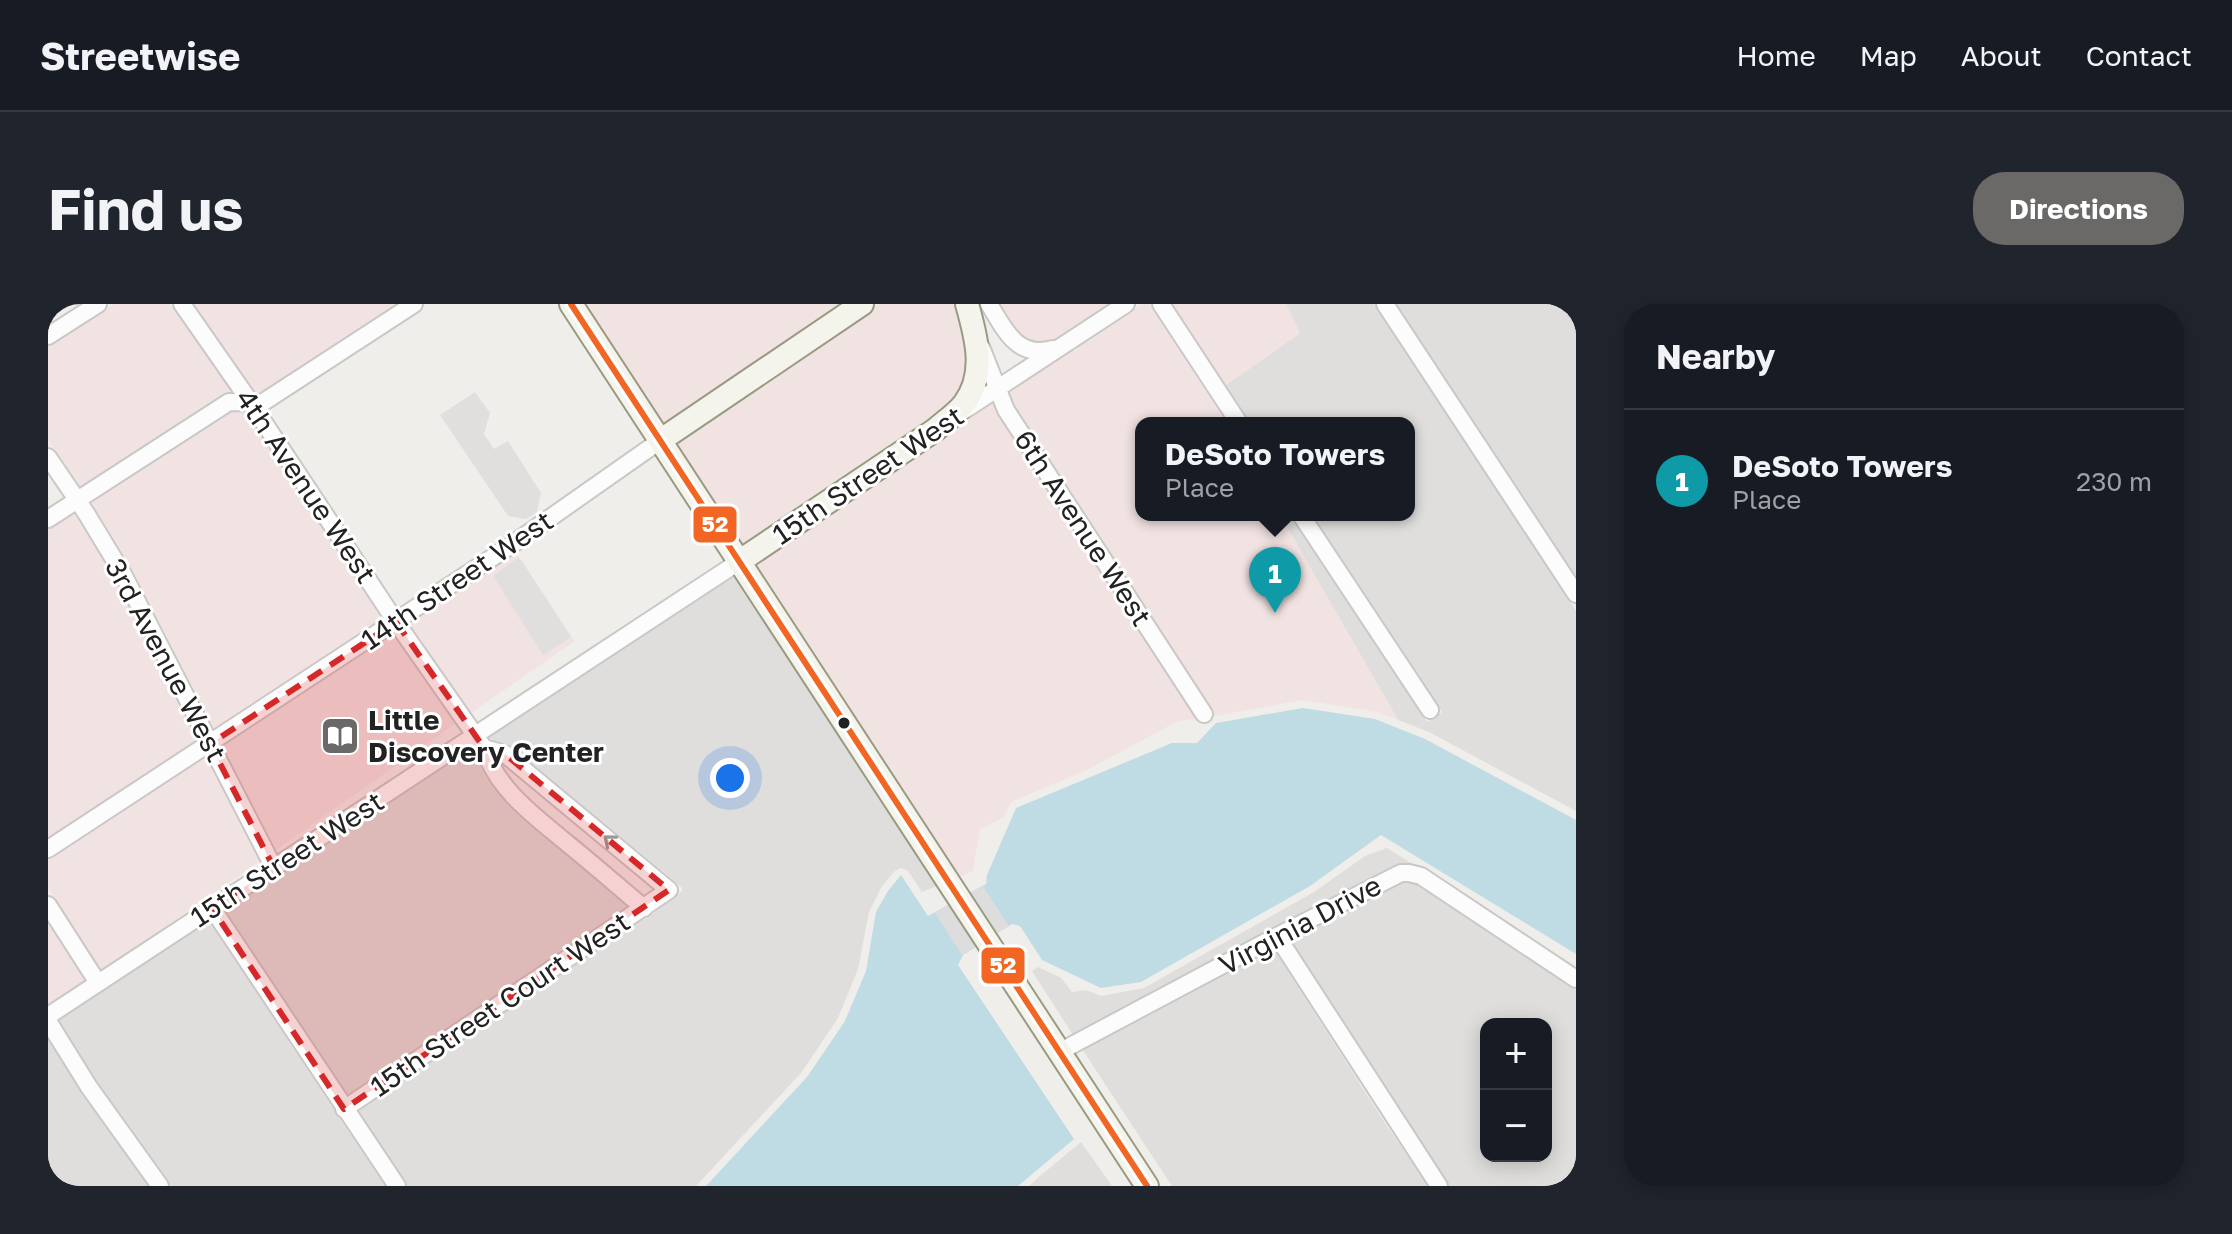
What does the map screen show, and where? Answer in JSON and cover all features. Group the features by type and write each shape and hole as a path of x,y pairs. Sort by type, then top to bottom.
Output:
{"main road":[{"path":"571,304 1147,1186"},
{"name":"14th Street West","path":"661,440 862,304"},
{"name":"6th Avenue West","path":"935,430 962,407 972,390 978,365 976,335 967,304"},
{"name":"15th Street West","path":"740,561 935,430"}],"street":[{"path":"48,336 98,304"},
{"name":"4th Avenue West","path":"182,304 480,742 489,764 518,801 657,899"},
{"path":"48,519 229,402 262,403 414,304"},
{"path":"989,304 1008,334 1027,350 1048,350 1066,344"},
{"name":"15th Street West","path":"935,430 1126,304"},
{"path":"1161,304 1235,417"},
{"path":"1385,304 1576,594"},
{"name":"6th Avenue West","path":"976,335 1006,410 1204,714"},
{"name":"14th Street West","path":"48,849 520,540 661,440"},
{"name":"3rd Avenue West","path":"48,457 123,574 274,868"},
{"path":"1305,521 1430,710"},
{"name":"15th Street West","path":"48,1019 274,868 480,742 740,561"},
{"name":"4th Avenue West","path":"480,742 505,754 657,899"},
{"name":"Virginia Drive","path":"1059,1052 1394,876 1409,873 1421,876 1576,979"},
{"name":"15th Street Court West","path":"344,1109 657,899"},
{"path":"48,905 98,983"},
{"path":"212,908 397,1186"},
{"path":"1277,936 1439,1186"},
{"path":"48,1019 89,1087 160,1186"}],"highlighted area":[{"path":"396,622 484,748 505,754 669,890 344,1109 212,908 274,868 210,744"}],"shaded area":[{"path":"114,304 170,304 233,393 224,395 80,487 48,440 48,346"},
{"path":"194,304 398,304 261,394 256,394"},
{"path":"582,304 847,304 664,427"},
{"path":"878,304 957,304 967,338 967,377 955,401 930,423 744,549 673,441"},
{"path":"1000,304 1111,304 1062,337 1037,343 1025,338 1015,328"},
{"path":"1142,304 1149,304 1222,417 1135,417 1135,521 1283,521 1398,720 1378,712 1302,700 1216,716 1015,406 1009,391 1069,352 1077,350 1078,346"},
{"path":"1172,304 1286,304 1300,333 1226,385"},
{"path":"1286,304 1374,304 1576,611 1576,811 1429,732 1398,720 1283,521 1293,521 1427,722 1442,712 1316,521 1415,521 1415,417 1247,417 1226,385 1299,334"},
{"path":"1396,304 1576,304 1576,576"},
{"path":"475,392 490,413 484,434 494,449 508,441 541,493 537,512 526,519 508,516 440,415"},
{"path":"993,402 1045,489 1196,719 1178,721 1087,770 1011,802 1004,817 980,830 973,871 957,878 753,563"},
{"path":"230,411 245,411 384,620 215,731 132,569 90,501"},
{"path":"74,512 115,579 199,741 48,839 48,529"},
{"path":"516,552 575,641 471,713 409,623"},
{"path":"519,557 571,637 543,655 493,576"},
{"path":"737,574 937,886 922,892 908,871 901,868 882,886 869,912 858,969 838,1018 801,1073 696,1186 408,1186 357,1110 644,920 682,891 671,878 511,747 492,741 490,737"},
{"path":"393,634 455,724 276,850 222,746"},
{"path":"472,748 488,780 511,807 629,908 348,1096 225,910"},
{"path":"206,757 260,861 101,971 48,888 48,859"},
{"path":"1387,848 1414,865 1401,864 1390,868 1073,1035 1032,971 1038,967 1061,978 1072,992 1086,990 1101,996 1144,988 1314,892 1365,856"},
{"path":"1407,881 1576,990 1576,1186 1450,1186 1290,939"},
{"path":"209,921 385,1186 171,1186 97,1082 58,1020"},
{"path":"48,923 85,981 48,1006"},
{"path":"1273,948 1428,1186 1172,1186 1082,1049"},
{"path":"48,1038 81,1092 148,1186 56,1186 48,1174"},
{"path":"1081,1142 1112,1186 1029,1186 1040,1176"}],"water":[{"path":"1303,708 1375,719 1425,739 1576,820 1576,954 1381,835 1310,886 1141,982 1101,988 1042,960 1020,926 1012,924 963,955 958,965 1074,1139 1018,1186 706,1186 807,1077 845,1021 866,971 876,912 901,875 928,916 986,884 1016,808 1172,743 1197,743 1216,723"}],"pier":[{"path":"983,886 1009,926 962,955 935,913"}],"transit line":[{"name":"52","path":"571,304 1147,1186"}],"place":[{"name":"DeSoto Towers","path":"1275,613"},
{"name":"Little Discovery Center","path":"340,736"}]}
